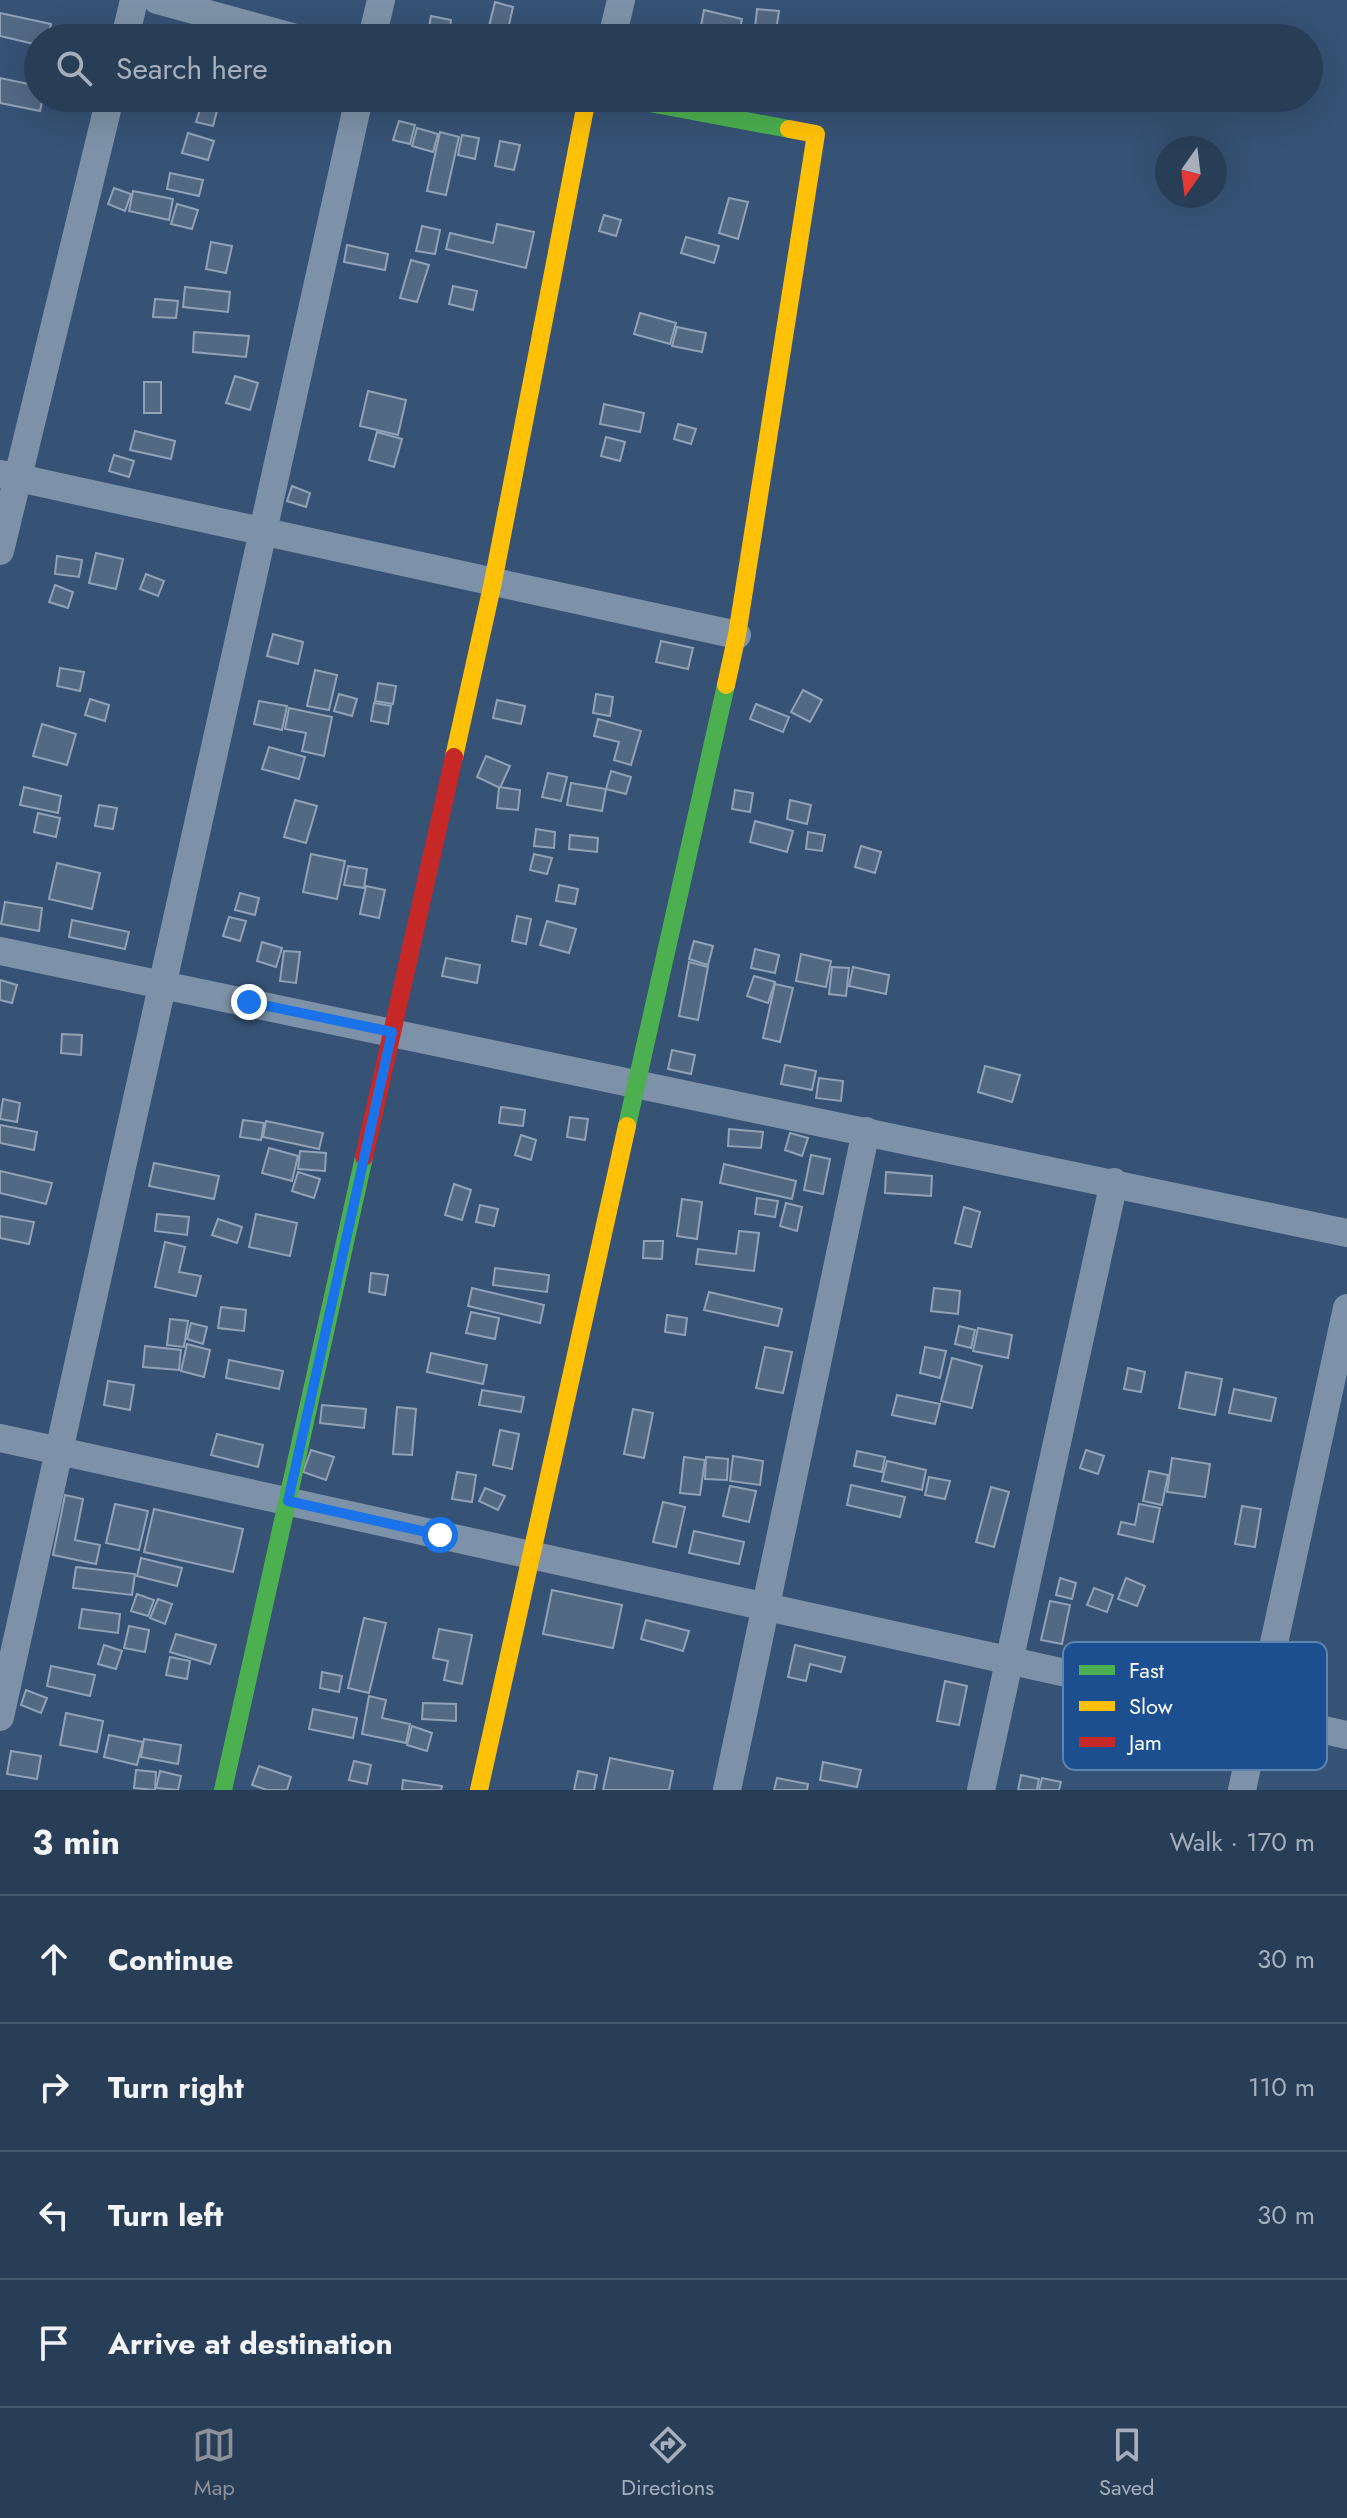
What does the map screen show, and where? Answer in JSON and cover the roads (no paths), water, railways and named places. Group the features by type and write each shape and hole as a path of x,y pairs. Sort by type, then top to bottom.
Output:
{"street":[{"path":"128,24 134,0"},
{"path":"157,0 245,24"},
{"path":"375,24 381,0"},
{"path":"615,24 621,0"},
{"path":"0,551 8,476 106,112"},
{"path":"0,1717 356,112"},
{"path":"223,1790 493,582 584,112"},
{"path":"479,1790 737,635 816,134 698,112"},
{"path":"8,476 737,635"},
{"path":"0,951 1347,1233"},
{"path":"727,1790 866,1131"},
{"path":"981,1790 1114,1182"},
{"path":"1275,1642 1347,1308"},
{"path":"0,1438 1063,1673"},
{"path":"1327,1731 1347,1735"},
{"path":"1242,1790 1247,1770"}]}
